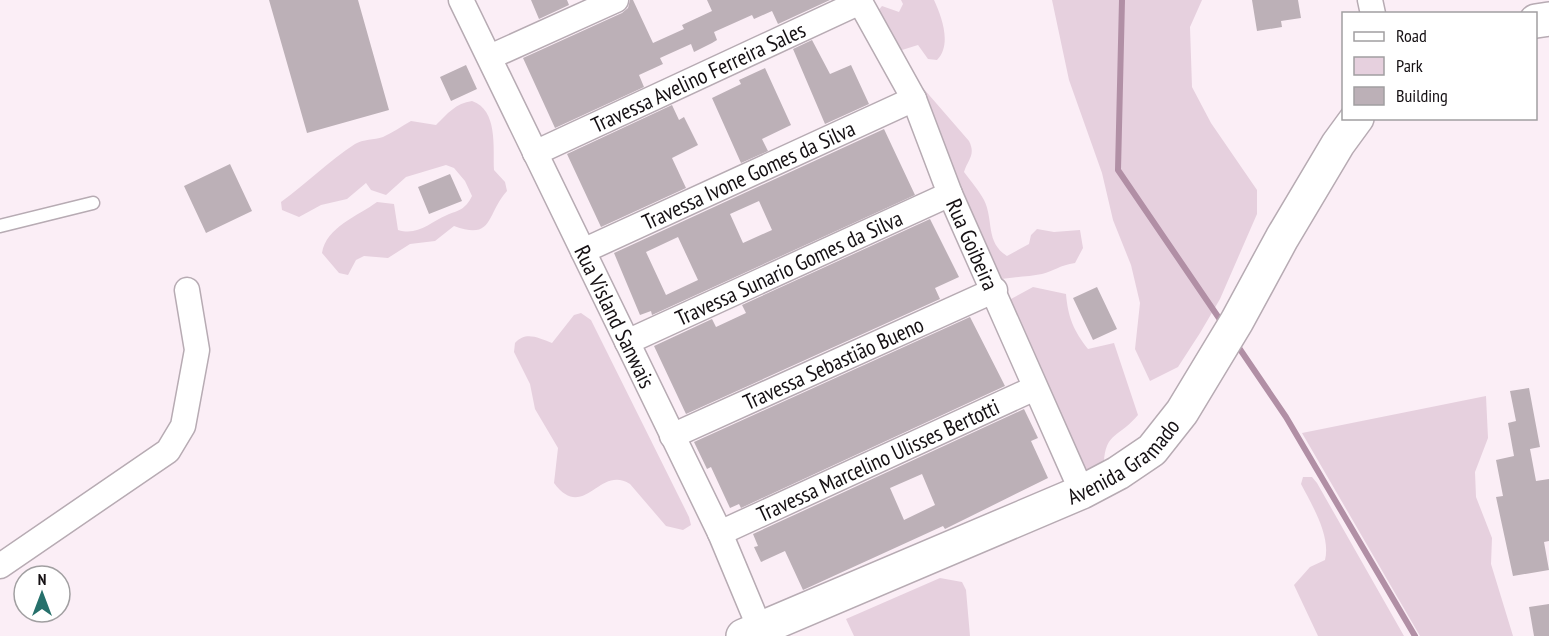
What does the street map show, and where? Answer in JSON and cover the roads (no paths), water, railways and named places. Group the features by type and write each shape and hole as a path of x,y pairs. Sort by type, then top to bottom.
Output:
{"street":[{"name":"Rua Visland Sanwais","path":"461,0 720,533 755,634"},
{"path":"490,57 616,0"},
{"name":"Rua Goibeira","path":"860,1 914,99 950,194 995,290 1035,388 1083,492"},
{"name":"Travessa Avelino Ferreira Sales","path":"535,153 860,1"},
{"name":"Travessa Ivone Gomes da Silva","path":"583,251 914,99"},
{"name":"Avenida Gramado","path":"755,634 1083,492 1118,473 1152,450 1182,412 1237,321 1281,238 1338,144 1356,120"},
{"name":"Travessa Sunario Gomes da Silva","path":"627,342 950,194"},
{"path":"0,566 168,452 183,426 197,350 187,290"},
{"name":"Travessa Sebastião Bueno","path":"672,436 995,290"},
{"name":"Travessa Marcelino Ulisses Bertotti","path":"720,533 1035,388"}],"lane":[{"path":"0,226 93,202"}],"waterway":[{"path":"1122,0 1118,170 1223,324"},
{"path":"1235,342 1286,417 1415,636"}]}
